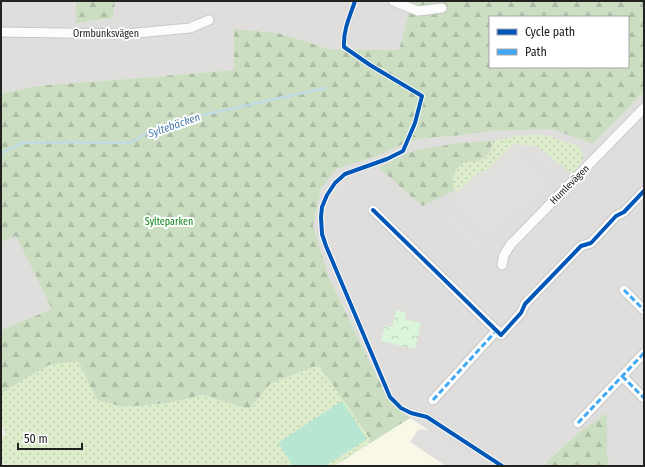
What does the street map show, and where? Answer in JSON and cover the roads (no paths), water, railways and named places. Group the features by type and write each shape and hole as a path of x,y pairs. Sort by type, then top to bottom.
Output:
{"street":[{"path":"393,1 418,11 442,8"},
{"name":"Ormbunksvägen","path":"1,32 126,34 190,28 209,20"},
{"name":"Humlevägen","path":"502,265 504,255 511,244 644,108"},
{"path":"373,210 501,334 521,313 525,304 581,246 591,243 616,216 624,212 644,191"},
{"path":"624,290 644,310"},
{"path":"433,400 497,330"},
{"path":"578,423 644,353"},
{"path":"622,376 644,398"}],"waterway":[{"name":"Syltebäcken","path":"1,153 22,143 129,143 153,130 184,119 325,88"}],"park label":[{"name":"Sylteparken","path":"169,221"}]}
